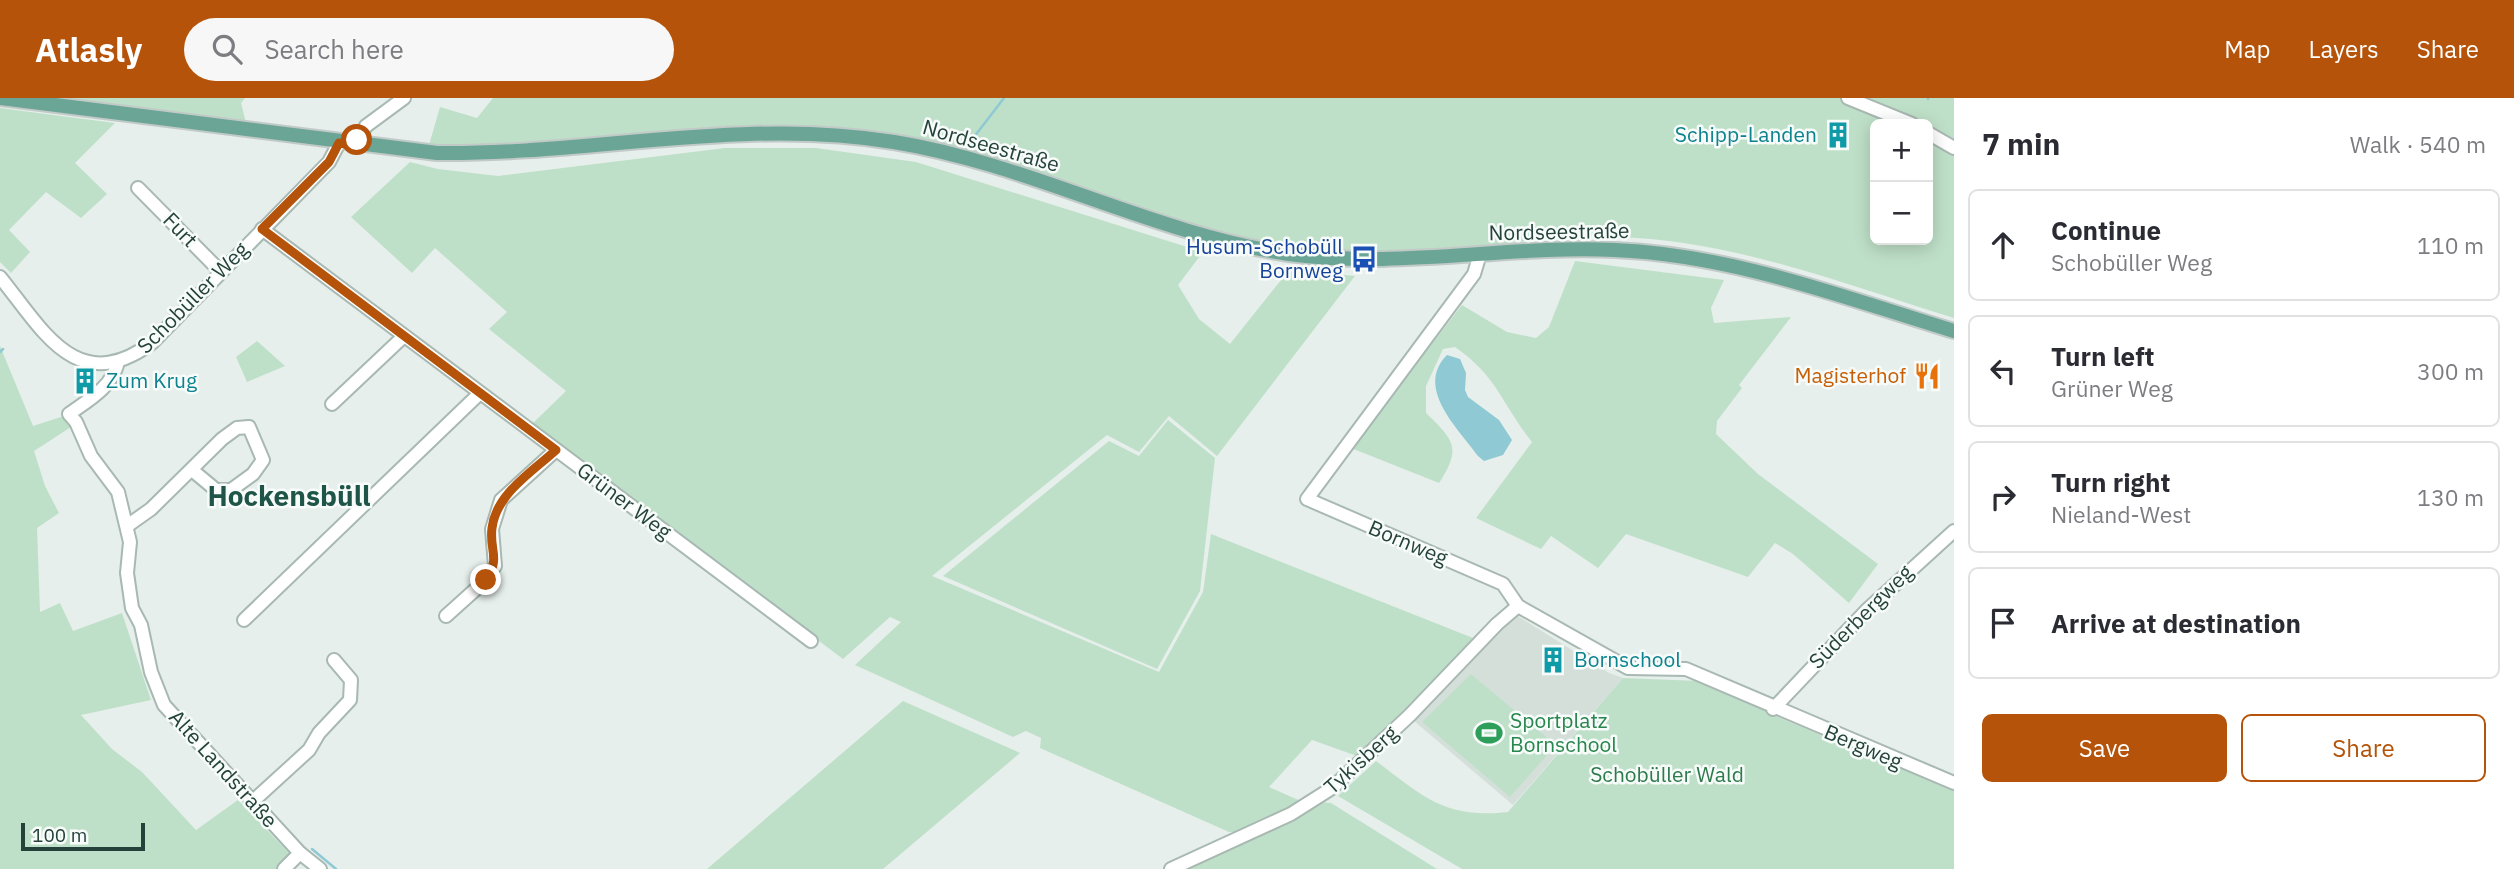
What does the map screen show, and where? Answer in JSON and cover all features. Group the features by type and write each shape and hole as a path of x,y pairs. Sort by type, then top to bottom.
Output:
{"main road":[{"name":"Nordseestraße","path":"0,98 339,143 437,153 499,154 787,131 839,134 930,148 997,166 1207,238 1292,254 1368,259 1592,249 1708,260 1781,275 1954,331"}],"street":[{"path":"355,145 366,125 404,98"},
{"path":"1848,98 1900,119"},
{"path":"1933,136 1954,148"},
{"name":"Schobüller Weg","path":"0,277 52,344 74,359 118,362 134,356 153,342 329,162 339,143"},
{"name":"Furt","path":"138,188 221,272"},
{"name":"Grüner Weg","path":"262,229 811,641"},
{"name":"Bornweg","path":"1479,254 1474,274 1307,499 1503,584 1518,606 1628,668 1686,669 1773,709"},
{"path":"332,404 403,337"},
{"name":"Alte Landstraße","path":"118,362 114,378 94,397 69,414 76,422 92,456 118,492 130,542 127,573 132,608 141,625 151,672 164,705 300,853 320,869"},
{"path":"244,620 479,394"},
{"path":"127,526 151,509 222,439 237,428 249,427 263,460 253,474 231,491 216,490 192,470"},
{"path":"446,616 486,580 495,566 492,529 501,500 556,450"},
{"name":"Süderbergweg","path":"1773,709 1867,610 1954,531"},
{"name":"Tykisberg","path":"1171,869 1291,814 1332,788 1440,686 1497,624 1518,606"},
{"path":"252,802 309,750 319,733 350,700 351,680 334,660"},
{"name":"Bergweg","path":"1773,709 1954,783"},
{"path":"284,869 300,853"}],"shaded area":[{"path":"1516,615 1609,673 1623,678 1513,805 1414,721 1497,629"}],"green space":[{"path":"59,98 245,98 241,103 246,123"},
{"path":"493,98 1954,98 1954,318 1788,266 1703,246 1660,240 1569,238 1426,251 1376,252 1309,249 1246,239 1156,214 977,153 932,141 880,132 775,126 670,131 467,149 429,145 440,107 477,118"},
{"path":"0,108 115,123 75,163 107,194 81,218 46,192 9,230 30,252 11,273 0,262"},
{"path":"725,148 816,148 916,162 1203,252 1178,285 1199,319 1230,344 1289,270 1355,276 1217,456 1169,416 1139,452 1107,435 932,576 1159,672 1203,592 1211,534 1473,638 1431,687 1357,756 1312,740 1269,787 1303,802 1238,832 1229,832 1040,748 1041,738 1026,731 1013,737 855,665 901,622 890,617 843,659 531,425 566,391 489,329 507,312 435,248 412,273 351,217 410,162 438,169 498,176"},
{"path":"1575,261 1724,280 1711,308 1714,323 1791,317 1739,385 1742,388 1717,421 1716,434 1758,474 1878,564 1849,603 1793,554 1775,543 1748,577 1626,534 1598,568 1551,536 1541,549 1476,518 1532,442 1490,380 1455,347 1443,349 1426,386 1426,413 1443,430 1452,445 1451,461 1439,483 1351,448 1462,305 1507,332 1536,338 1549,327"},
{"path":"257,341 285,366 247,382 236,357"},
{"path":"0,346 33,426 64,416 71,427 34,451 45,486 59,513 37,528 40,612 60,603 73,631 122,613 151,700 81,715 112,749 142,772 196,830 238,800 291,855 277,869 0,869"},
{"path":"1168,420 1215,458 1200,591 1157,669 943,576 1109,441 1139,456"},
{"name":"Sportplatz Bornschool","path":"1471,674 1556,745 1510,797 1422,722"},
{"name":"Schobüller Wald","path":"1623,678 1700,681 1773,715 1954,791 1954,869 1462,869 1338,796 1376,761 1407,785 1451,808 1467,812 1508,812"},
{"path":"903,701 1020,753 883,869 707,869"},
{"path":"1319,802 1331,803 1437,869 1183,869 1259,835"}],"water":[{"path":"1447,355 1460,359 1466,373 1465,390 1468,397 1499,420 1512,440 1503,455 1484,461 1443,408 1435,381 1438,368"}],"waterway":[{"path":"974,137 1004,98"},
{"path":"0,352 3,349"},
{"path":"312,849 336,869"}],"place":[{"name":"Schipp-Landen","path":"1838,135"},
{"name":"Husum-Schobüll Bornweg","path":"1364,259"},
{"name":"Magisterhof","path":"1927,376"},
{"name":"Zum Krug","path":"85,381"},
{"name":"Bornschool","path":"1553,660"},
{"name":"Sportplatz Bornschool","path":"1489,733"}],"district":[{"name":"Hockensbüll","path":"289,496"}],"route":[{"path":"357,140 355,145 339,143 329,162 262,229 556,450 501,500 492,529 495,566 486,580"}]}
